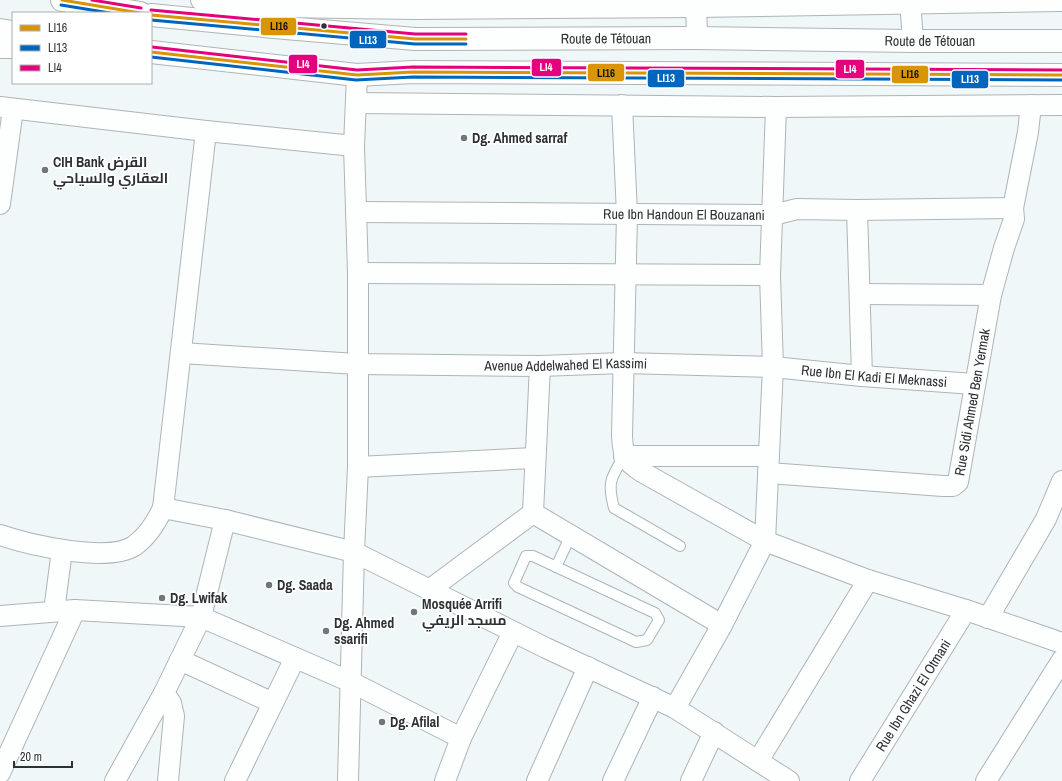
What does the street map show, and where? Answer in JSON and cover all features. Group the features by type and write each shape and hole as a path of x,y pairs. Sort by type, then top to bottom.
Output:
{"highway":[{"path":"62,0 132,8"},
{"name":"Route de Tétouan","path":"152,15 266,27 416,39 697,38 913,41 1062,40"},
{"path":"0,30 12,32"},
{"path":"0,47 12,47"},
{"path":"152,52 357,75 413,72 1062,75"}],"street":[{"path":"201,0 280,3 399,4 696,4 910,1 1062,1"},
{"path":"910,1 913,41"},
{"path":"696,4 697,38"},
{"path":"348,781 354,552 358,467 358,273 354,146 357,75"},
{"path":"356,103 776,107 1062,105"},
{"path":"622,105 627,214 622,436 624,456 628,462 642,472 765,541 868,580 966,610 1062,643"},
{"name":"Rue Sidi Ahmed Ben Yermak","path":"769,465 943,486 954,485 959,478 974,384 992,295 1004,248 1014,219 1012,208 1028,132 1031,105"},
{"path":"675,708 722,625 765,541 773,367 770,275 776,107"},
{"path":"0,204 7,108 206,131 354,146"},
{"path":"0,535 23,543 62,550 90,553 122,552 144,538 154,526 164,508 206,131"},
{"name":"Rue Ibn Handoun El Bouzanani","path":"356,212 773,215 796,209 857,210 1012,208"},
{"path":"857,210 862,376"},
{"path":"358,273 770,275"},
{"path":"860,294 992,295"},
{"name":"Avenue Addelwahed El Kassimi","path":"181,353 357,364 540,366 623,363 773,367"},
{"path":"533,513 534,458 540,366"},
{"name":"Rue Ibn El Kadi El Meknassi","path":"773,367 862,376 974,384"},
{"path":"624,456 769,465"},
{"path":"358,467 534,458"},
{"path":"988,618 1046,519 1062,481"},
{"path":"164,508 225,520 354,552 513,632 675,708 714,732 765,770 789,781"},
{"path":"533,513 722,625"},
{"path":"430,590 533,513"},
{"path":"115,781 164,693 201,616 225,520"},
{"path":"54,611 62,550"},
{"path":"765,770 868,580"},
{"path":"0,773 75,610"},
{"path":"0,616 75,610 201,616 351,682 461,738"},
{"name":"Rue Ibn Ghazi El Otmani","path":"860,781 966,610"},
{"path":"445,781 461,738 513,632"},
{"path":"235,781 295,658"},
{"path":"180,660 273,703"},
{"path":"986,781 1062,660"},
{"path":"537,781 588,667"},
{"path":"164,693 171,703 174,716 168,781"},
{"path":"614,781 653,697"},
{"path":"691,781 714,732"}],"lane":[{"path":"624,456 611,477 611,498 614,508 680,546"},
{"path":"556,567 571,535"},
{"path":"526,556 533,556 556,567 655,613 659,620 647,640 636,642 518,587 514,583 526,556"}],"transit line":[{"name":"LI16","path":"62,0 134,12"},
{"name":"LI4","path":"92,0 141,8"},
{"name":"LI13","path":"61,5 104,12"},
{"name":"LI4","path":"151,10 415,34 466,34"},
{"name":"LI16","path":"152,15 415,39 466,39"},
{"name":"LI13","path":"152,20 415,44 466,44"},
{"name":"LI4","path":"152,47 357,70 413,67 1062,70"},
{"name":"LI16","path":"152,52 357,75 413,72 1062,75"},
{"name":"LI13","path":"152,57 356,80 413,77 1062,80"}],"place":[{"name":"Dg. Ahmed sarraf","path":"464,138"},
{"name":"CIH Bank القرض العقاري والسياحي","path":"45,170"},
{"name":"Dg. Saada","path":"269,585"},
{"name":"Dg. Lwifak","path":"162,598"},
{"name":"Mosquée Arrifi مسجد الريفي","path":"414,612"},
{"name":"Dg. Ahmed ssarifi","path":"326,631"},
{"name":"Dg. Afilal","path":"382,722"}]}
